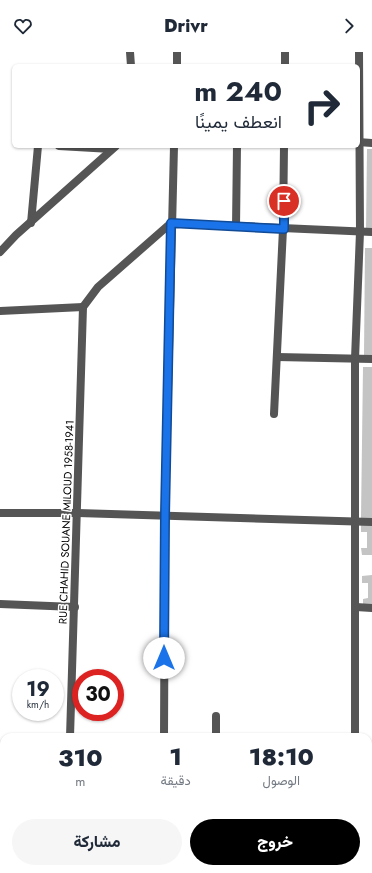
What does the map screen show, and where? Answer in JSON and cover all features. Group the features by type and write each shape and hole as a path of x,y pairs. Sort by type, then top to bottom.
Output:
{"street":[{"path":"130,52 131,64"},
{"path":"177,52 177,64"},
{"path":"285,52 285,64"},
{"path":"359,52 359,64"},
{"path":"360,142 372,143"},
{"path":"31,223 38,148"},
{"path":"0,252 16,235 114,148"},
{"path":"164,733 165,515 174,148"},
{"path":"236,227 237,148"},
{"path":"274,414 284,229 284,148"},
{"path":"355,733 355,359 360,232 358,148"},
{"path":"0,311 83,308 98,287 171,223 372,232"},
{"name":"RUE CHAHID SOUANE MILOUD 1958-1941","path":"70,733 83,308"},
{"path":"277,357 372,359"},
{"path":"0,513 165,515 372,522"},
{"path":"0,604 75,607"},
{"path":"356,608 372,608"},
{"path":"216,716 216,733"}],"building":[{"path":"367,149 372,149 372,230 366,230"},
{"path":"365,248 372,248 372,355 364,355"},
{"path":"363,367 372,367 372,518 361,518"},
{"path":"361,525 372,525 372,555 362,555 361,548 367,548 367,532 361,532"},
{"path":"372,575 372,605 363,606 363,599 368,598 368,583 362,583 362,576"}],"route":[{"path":"164,658 165,515 171,223 284,229 284,201"}]}
